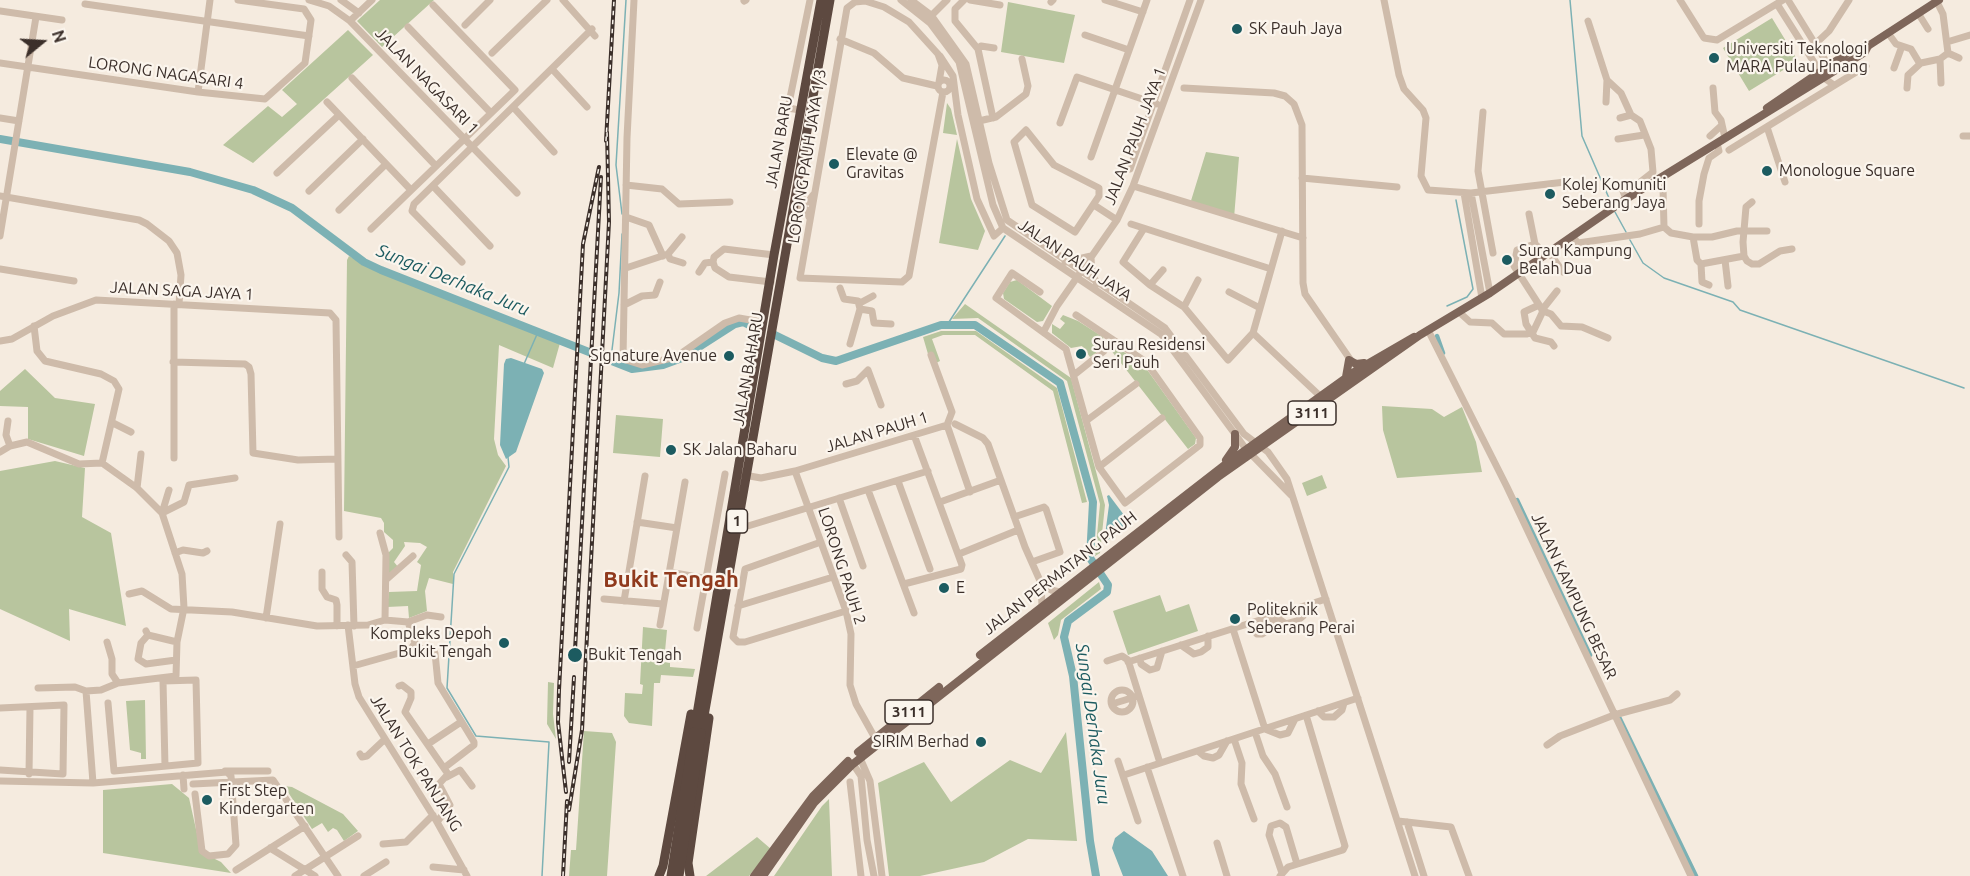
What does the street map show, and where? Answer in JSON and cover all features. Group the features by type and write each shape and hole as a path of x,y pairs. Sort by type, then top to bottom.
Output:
{"highway":[{"name":"JALAN BARU","path":"772,288 774,255 821,0"},
{"name":"1","path":"828,11 830,0"},
{"name":"JALAN BAHARU","path":"705,686 744,475 772,288 790,228 828,11"},
{"name":"JALAN BAHARU","path":"679,876 720,581 762,356"},
{"path":"659,876 696,692 705,686 712,697 689,872 668,865 664,859"},
{"name":"JALAN BAHARU","path":"671,876 698,733"}],"main road":[{"name":"JALAN PERMATANG PAUH","path":"754,876 817,791 875,738 1060,592 1248,452 1359,373 1519,273 1623,201 1641,185 1657,180 1706,155 1721,140 1830,69 1866,52 1868,46 1938,1"},
{"name":"JALAN PERMATANG PAUH","path":"1258,445 1346,377 1359,373 1368,363 1396,345 1424,332"},
{"path":"1346,377 1349,360 1356,363 1368,363"},
{"path":"1226,464 1235,447 1235,434"},
{"name":"JALAN PERMATANG PAUH","path":"1107,559 1226,464 1248,452"},
{"name":"JALAN PERMATANG PAUH","path":"763,876 814,803 856,761 1088,573"}],"street":[{"path":"198,92 210,0"},
{"path":"85,4 309,36 311,20 304,9 237,0"},
{"name":"JALAN NAGASARI 1","path":"309,0 329,6 350,21 517,193"},
{"path":"341,0 359,13"},
{"path":"350,21 372,0"},
{"path":"465,25 490,0"},
{"path":"492,53 547,0"},
{"path":"462,262 412,210 414,204 552,69 594,32 563,0"},
{"path":"633,0 626,185 623,359 636,364 676,357 725,323 736,319 756,321"},
{"path":"800,110 788,108 810,0"},
{"path":"828,11 835,0"},
{"name":"JALAN PAUH JAYA","path":"901,0 941,27 966,64 975,123 1007,220 1065,262 1078,275 1097,284 1168,331 1228,414 1277,462 1287,479 1415,876"},
{"name":"JALAN PAUH JAYA","path":"911,0 920,6 929,17 959,62 995,213 1003,228 1078,275 1163,336 1248,452 1293,497"},
{"path":"964,0 955,9 955,21 978,49 993,118"},
{"path":"970,0 1000,5"},
{"path":"1105,0 1143,12"},
{"path":"1091,157 1147,0"},
{"path":"1130,169 1190,0"},
{"name":"JALAN PAUH JAYA 1","path":"1044,331 1078,275 1117,220 1133,186 1201,0"},
{"path":"1384,0 1399,75 1404,89 1423,110 1426,118 1421,176 1428,190 1468,193 1565,182"},
{"path":"1680,0 1704,38 1714,40 1739,28 1783,1"},
{"path":"1806,50 1815,45 1829,31 1849,0"},
{"name":"LORONG PAUH JAYA 1/3","path":"940,55 918,30 884,7 865,1 851,4 847,8 800,279 902,282 906,280 909,276 949,87"},
{"path":"929,17 945,1"},
{"path":"920,6 945,1"},
{"path":"941,27 945,1"},
{"path":"1783,1 1804,26 1830,69 1834,85"},
{"path":"1783,1 1795,32 1821,75 1834,85"},
{"path":"1938,1 1943,14 1948,53"},
{"path":"371,229 515,90 433,5"},
{"path":"0,11 62,20"},
{"path":"1918,13 1928,29"},
{"path":"0,236 3,197 14,152 36,17"},
{"path":"1588,21 1607,80 1606,102"},
{"path":"1795,32 1804,26"},
{"path":"408,27 491,113"},
{"path":"1888,33 1896,44 1911,49 1920,64"},
{"path":"1085,35 1129,50"},
{"path":"1947,42 1970,35"},
{"name":"LORONG NAGASARI 4","path":"0,63 198,92 265,99 305,63 309,36"},
{"path":"840,39 874,53 903,78 949,87"},
{"path":"978,49 981,46 994,48"},
{"path":"1894,68 1902,46"},
{"path":"1907,88 1908,75 1920,64 1948,53"},
{"path":"1948,53 1959,58"},
{"path":"938,84 942,65 940,55"},
{"path":"940,55 958,115 977,199 993,236 1003,228"},
{"path":"1940,58 1941,82"},
{"path":"961,128 993,118 1028,90 1022,59"},
{"path":"1729,150 1866,66"},
{"path":"552,69 586,107"},
{"path":"795,74 807,75"},
{"path":"1060,123 1077,77 1162,106"},
{"path":"352,78 436,166"},
{"path":"938,84 944,80 949,87"},
{"path":"1607,80 1621,93 1631,115 1640,121 1651,149 1653,169 1641,185"},
{"path":"1184,88 1285,96 1294,104 1302,125 1305,294 1359,373"},
{"path":"1713,88 1715,112 1722,125 1721,140"},
{"path":"327,102 411,190"},
{"path":"513,107 554,152"},
{"path":"1484,112 1478,162 1493,253"},
{"path":"277,173 339,115"},
{"path":"1620,118 1631,115"},
{"path":"0,118 18,124"},
{"path":"1710,136 1722,125"},
{"path":"1767,127 1785,182"},
{"path":"1026,130 1054,165 1099,188 1100,193 1094,205 1075,232 1032,205 1014,142 1026,130"},
{"path":"1736,131 1743,141"},
{"path":"1618,139 1644,135"},
{"path":"309,191 363,140"},
{"path":"1699,224 1699,201 1706,155"},
{"path":"339,210 387,164"},
{"path":"1302,178 1397,187"},
{"path":"1657,180 1663,188 1664,227 1671,233 1694,237 1744,231 1767,231"},
{"path":"799,182 803,202 808,202 816,190"},
{"path":"626,185 662,189 679,204 730,202"},
{"path":"433,186 490,246"},
{"path":"1133,186 1303,238"},
{"path":"1468,193 1486,295"},
{"path":"3,197 139,220 169,241 177,253 181,275 176,304 173,362 174,458"},
{"path":"1752,202 1746,207 1744,231 1744,256 1749,263 1759,264 1780,251 1792,249"},
{"path":"1094,205 1117,220"},
{"path":"790,228 801,208 807,210 810,223"},
{"path":"1529,214 1534,244 1547,253 1563,272"},
{"path":"626,217 649,225 665,255 682,262"},
{"path":"1131,224 1143,230 1271,269"},
{"path":"1572,236 1578,243 1640,234 1664,227"},
{"path":"1143,230 1124,262 1150,285 1184,307 1228,360 1252,333 1282,231"},
{"path":"626,268 665,255 682,237"},
{"path":"1694,237 1697,260 1701,264 1702,282 1709,285"},
{"path":"1534,244 1517,250 1515,266 1541,309"},
{"path":"772,288 729,277 715,268 713,262 714,257 724,249 774,255"},
{"path":"1065,262 1092,256 1091,269 1097,284"},
{"path":"1701,264 1744,256"},
{"path":"1725,260 1728,286"},
{"path":"699,272 705,263 713,262"},
{"path":"0,270 74,281"},
{"path":"1150,285 1163,270"},
{"path":"1040,292 1012,273 996,298 1044,331 1066,350 1099,467 1125,502 1200,446 1200,441 1146,363 1076,315"},
{"path":"1184,307 1198,280"},
{"path":"624,305 642,296 659,296 660,282"},
{"path":"840,288 843,291 843,298 872,311 874,323 891,324"},
{"path":"1531,333 1541,309 1557,291"},
{"path":"1229,292 1260,308"},
{"path":"850,344 860,306 873,296"},
{"name":"JALAN SAGA JAYA 1","path":"0,341 12,339 53,316 96,300 330,313 334,316 338,459"},
{"path":"1554,346 1551,342 1535,338 1526,324 1524,312 1541,309 1551,314 1561,326 1582,327 1608,338"},
{"path":"1459,312 1470,322 1492,323 1504,334 1531,333"},
{"path":"34,326 37,351 45,361 101,374 114,381 119,389 102,463"},
{"name":"JALAN KAMPUNG BESAR","path":"1424,332 1507,487 1617,714 1691,876"},
{"path":"1252,333 1320,396"},
{"path":"1074,375 1104,351 1111,339"},
{"path":"931,355 952,412 947,425 970,492"},
{"path":"173,362 245,364 249,367 253,453 298,460 338,459 339,537"},
{"path":"846,384 857,381 868,370 881,405"},
{"path":"1086,421 1136,384"},
{"path":"1099,467 1162,418"},
{"path":"8,421 6,435 9,446"},
{"path":"113,423 131,432"},
{"name":"JALAN PAUH 1","path":"955,424 987,441 1018,530 1041,583 1042,606"},
{"name":"JALAN PAUH 1","path":"744,475 761,478 795,471 947,425"},
{"path":"904,584 962,567 915,435"},
{"path":"0,452 9,446 27,442 79,464 102,463 137,488 162,513 182,574 184,608 177,642 176,676 118,683 109,688 86,691 75,687 38,688"},
{"path":"137,488 141,454"},
{"path":"1268,470 1277,462"},
{"name":"LORONG PAUH 2","path":"795,471 846,611 851,634 850,686 856,704 875,738"},
{"path":"748,526 928,471"},
{"path":"697,628 725,474"},
{"path":"624,601 645,476"},
{"path":"162,513 184,502 189,485 235,478"},
{"path":"940,502 1001,480"},
{"path":"898,481 930,569"},
{"path":"660,625 685,482"},
{"path":"868,489 914,613"},
{"path":"162,513 170,490"},
{"path":"839,498 863,566"},
{"path":"1014,517 1044,507 1046,509 1060,552 1032,562"},
{"path":"637,522 677,528"},
{"path":"266,618 280,524"},
{"path":"959,554 1018,530"},
{"path":"380,533 386,555 385,620"},
{"path":"821,542 748,566 733,637 738,642 745,642 846,611"},
{"path":"175,554 183,550 203,553 207,551"},
{"name":"JALAN TOK PANJANG","path":"346,555 352,562 353,666 359,697 466,873"},
{"path":"387,579 413,556"},
{"path":"322,572 322,589 327,597 336,600 338,605 337,626"},
{"path":"669,572 720,581"},
{"path":"738,606 833,577"},
{"path":"1041,583 1051,590 1060,592"},
{"path":"129,594 142,591 164,607 317,626 351,626 385,620 408,622 427,615 441,617"},
{"path":"604,599 663,604"},
{"path":"1128,662 1326,599"},
{"path":"1274,616 1286,624 1297,621 1303,616 1308,605"},
{"path":"1249,624 1257,634 1263,634 1273,627 1274,616"},
{"path":"408,622 415,643 424,651 435,653 438,683 474,745 444,768"},
{"path":"1233,628 1265,729"},
{"path":"176,660 146,664 138,659 141,643 147,633 177,642"},
{"path":"1181,645 1194,654 1201,652 1208,647 1208,636"},
{"path":"107,642 112,659 112,674 118,683"},
{"path":"353,666 410,650 415,643"},
{"path":"1140,658 1141,664 1150,669 1157,668 1162,651"},
{"path":"1107,661 1122,656 1128,662 1136,696 1160,763"},
{"path":"108,703 114,771 198,763 196,680 163,681 165,766"},
{"path":"399,686 402,685 411,692 405,712 444,768 447,777"},
{"path":"1119,690 1136,696 1128,711 1120,712 1112,705 1112,697 1119,690"},
{"path":"86,691 93,783"},
{"path":"1547,745 1560,736 1617,714 1670,700 1677,694"},
{"path":"1112,705 1136,696"},
{"path":"1124,775 1358,698"},
{"path":"0,708 64,705 63,774 29,774 0,770"},
{"path":"29,774 30,708"},
{"path":"1297,864 1286,827 1281,823 1271,826 1269,835 1281,875 1297,864 1343,850 1345,842 1306,715"},
{"path":"428,744 461,722"},
{"path":"1255,732 1263,756 1275,774 1287,807"},
{"path":"360,754 368,756 385,740"},
{"path":"1198,751 1204,756 1213,758 1219,755 1231,740"},
{"path":"1231,740 1242,763 1241,784 1254,819"},
{"path":"856,761 861,776 874,876"},
{"path":"856,761 870,781 882,876"},
{"path":"1118,761 1138,821"},
{"path":"1147,767 1183,876"},
{"path":"140,768 141,779"},
{"path":"132,769 132,780"},
{"path":"383,844 406,842 450,805 439,784 447,777 460,770 472,786"},
{"path":"0,782 93,783 225,771 268,771"},
{"path":"195,794 202,851 209,856 228,854 236,845 231,776 225,771"},
{"path":"183,775 184,789"},
{"path":"193,784 273,780 338,876"},
{"path":"850,782 861,876"},
{"path":"851,795 863,794"},
{"path":"1398,821 1451,827 1469,876"},
{"path":"1407,822 1424,876"},
{"path":"236,870 305,826"},
{"path":"295,876 358,836"},
{"path":"1217,843 1227,876"},
{"path":"270,848 315,876"},
{"path":"363,876 386,862"},
{"path":"433,867 466,873"}],"green space":[{"path":"380,0 434,0 382,47 357,21"},
{"path":"1008,2 1075,15 1064,63 1001,52"},
{"path":"1772,18 1798,61 1749,91 1723,48"},
{"path":"348,30 373,55 253,163 223,145 268,106 282,117 297,104 282,90"},
{"path":"947,103 951,109 957,135 943,133"},
{"path":"957,139 971,199 985,231 978,250 939,243"},
{"path":"1206,152 1239,157 1234,218 1190,204"},
{"path":"349,256 365,265 560,343 553,368 499,345 494,439 498,455 506,466 453,572 453,584 429,578 425,591 427,611 409,618 408,606 387,607 389,592 417,591 421,565 417,562 427,547 420,543 404,542 405,546 394,562 399,568 389,575 388,553 393,548 393,540 384,532 384,523 381,518 344,511 347,260"},
{"path":"1017,280 1052,306 1043,321 1037,322 1004,299 1003,293 1010,282"},
{"path":"965,304 1071,378 1105,505 1100,553 1095,556 1100,504 1067,381 978,318 952,319"},
{"path":"1063,315 1078,321 1103,337 1104,343 1100,350 1090,357 1082,346 1071,348 1052,333 1052,324 1060,329 1065,323 1060,319"},
{"path":"941,331 976,331 1057,388 1087,502 1082,503 1053,391 975,335 943,335 932,339 940,361 936,363 928,354 923,337"},
{"path":"1116,347 1143,364 1196,438 1195,444 1188,449 1110,349"},
{"path":"25,369 55,398 95,404 84,456 28,439 28,407 0,406 0,391"},
{"path":"1382,406 1432,409 1444,417 1462,407 1476,442 1482,472 1397,478 1383,430"},
{"path":"616,415 663,419 660,457 613,453"},
{"path":"55,461 85,468 82,517 111,533 126,626 69,609 70,641 0,609 0,471"},
{"path":"1322,475 1327,488 1307,496 1302,483"},
{"path":"1099,582 1101,589 1061,620 1058,635 1054,640 1048,623"},
{"path":"1160,595 1166,612 1189,604 1198,631 1128,655 1113,611"},
{"path":"643,627 667,630 664,662 670,663 670,667 695,669 693,677 661,675 660,683 654,683 652,726 629,723 624,716 625,693 642,694 643,685 640,684"},
{"path":"548,682 554,683 553,714 556,739 547,724"},
{"path":"145,700 146,759 141,759 141,753 130,750 126,701"},
{"path":"584,731 612,733 616,742 607,876 569,876 571,850 576,850"},
{"path":"1066,732 1077,841 1028,839 984,862 920,876 889,876 878,783 924,762 951,802 1010,760 1041,773"},
{"path":"172,784 189,798 200,847 205,854 221,862 231,873 103,853 103,790"},
{"path":"284,786 292,787 343,814 358,831 344,841 337,830 333,828 328,832 322,823 312,829"},
{"path":"829,799 832,876 774,876 822,806"},
{"path":"757,837 771,849 749,876 706,876"}],"water":[{"path":"511,358 542,369 544,373 516,452 506,459 500,445 504,364 506,359"},
{"path":"1109,495 1130,523 1104,543 1109,505 1107,496"},
{"path":"1124,831 1152,851 1168,876 1123,876 1112,848 1115,838"}],"waterway":[{"path":"622,214 616,165 626,0"},
{"path":"1570,0 1582,136 1612,205"},
{"name":"Sungai Derhaka Juru","path":"0,139 190,172 253,190 292,208 364,262 632,369 663,365 682,358 735,324 743,322 757,329"},
{"path":"1447,306 1467,297 1473,289 1456,200"},
{"path":"1615,212 1626,232"},
{"path":"611,358 619,293 622,234"},
{"path":"947,325 1005,236"},
{"path":"1630,240 1643,263 1664,278 1733,302 1740,310 1964,388"},
{"name":"Sungai Derhaka Juru","path":"773,334 822,358 836,361 941,325 975,325 1060,383 1093,502 1090,558 1108,585 1107,592 1068,621 1064,637 1073,676 1090,841 1096,876"},
{"path":"524,364 538,332"},
{"path":"1437,336 1443,353"},
{"path":"508,457 509,467 454,574 447,688 476,736 549,742 542,876"},
{"path":"1517,500 1590,655"},
{"path":"1619,717 1696,876"}],"railway":[{"path":"606,141 614,0"},
{"path":"569,810 582,730 609,222 607,132"},
{"path":"566,792 558,722 559,690 583,244 599,167"},
{"path":"575,650 601,177"},
{"path":"569,762 574,677"},
{"path":"563,876 567,801"}],"place":[{"name":"SK Pauh Jaya","path":"1237,29"},
{"name":"Universiti Teknologi MARA Pulau Pinang","path":"1714,58"},
{"name":"Elevate @ Gravitas","path":"834,164"},
{"name":"Monologue Square","path":"1767,171"},
{"name":"Kolej Komuniti Seberang Jaya","path":"1550,194"},
{"name":"Surau Kampung Belah Dua","path":"1507,260"},
{"name":"Surau Residensi Seri Pauh","path":"1081,354"},
{"name":"Signature Avenue","path":"729,356"},
{"name":"SK Jalan Baharu","path":"671,450"},
{"name":"E","path":"944,588"},
{"name":"Politeknik Seberang Perai","path":"1235,619"},
{"name":"Kompleks Depoh Bukit Tengah","path":"504,643"},
{"name":"Bukit Tengah","path":"575,655"},
{"name":"SIRIM Berhad","path":"981,742"},
{"name":"First Step Kindergarten","path":"207,800"}],"district":[{"name":"Bukit Tengah","path":"671,580"}]}
